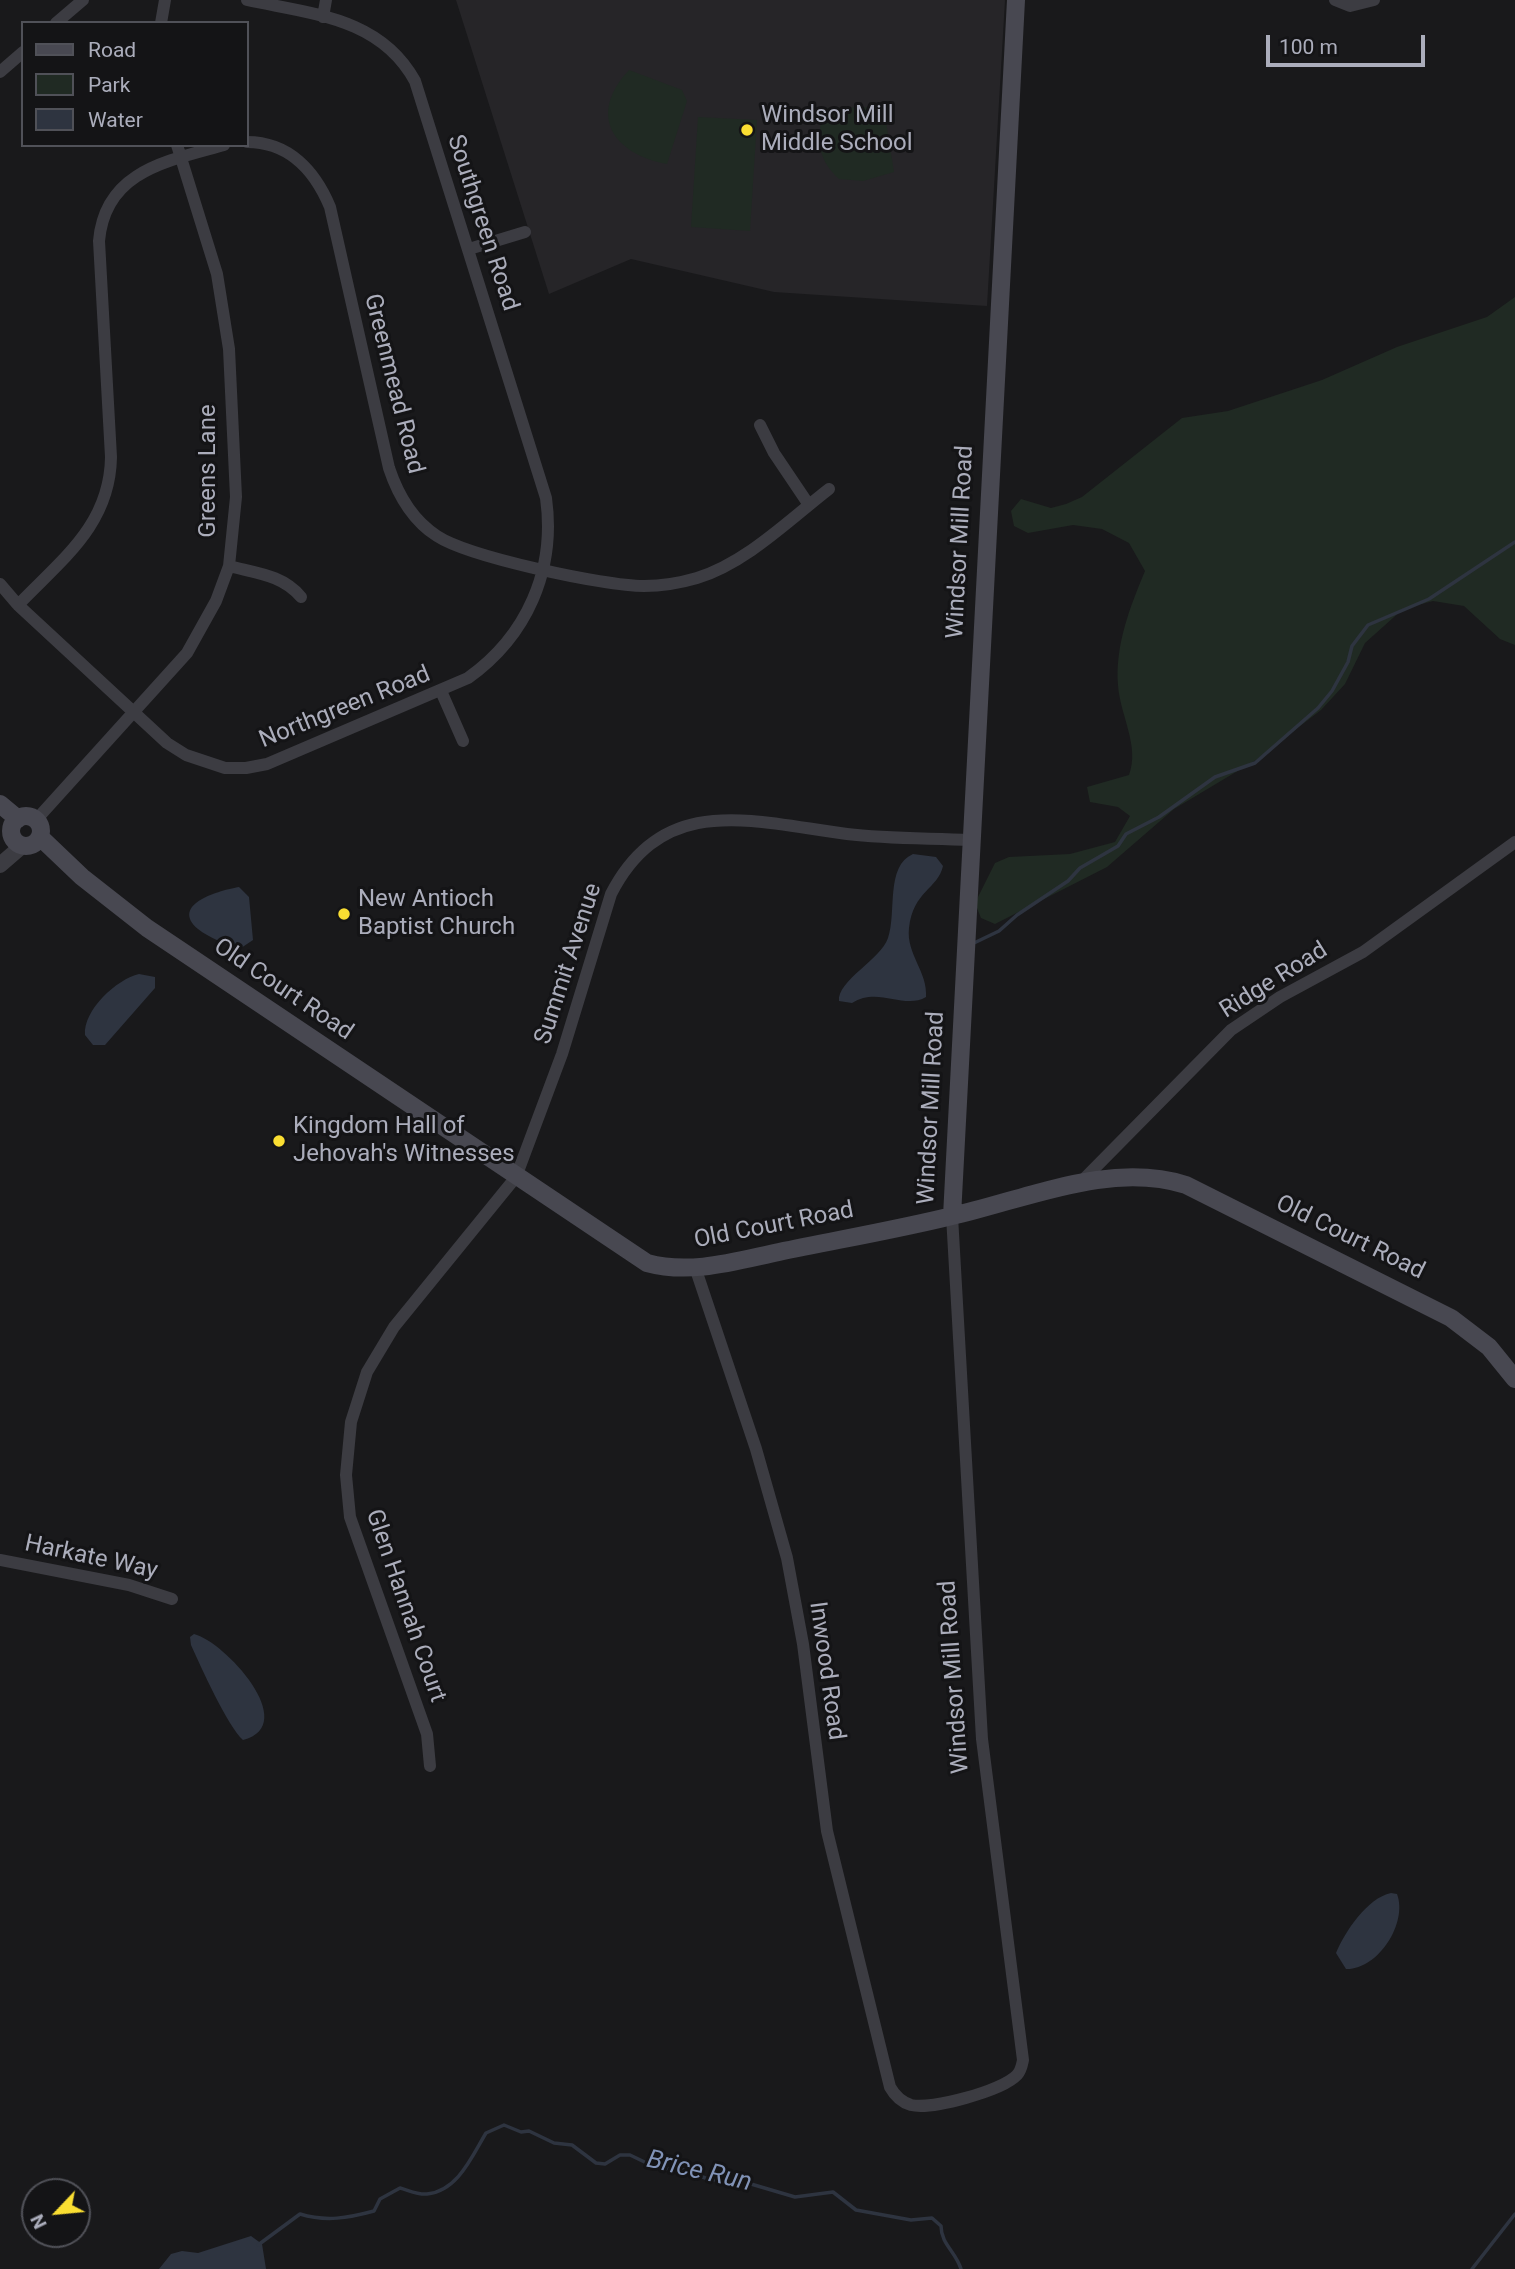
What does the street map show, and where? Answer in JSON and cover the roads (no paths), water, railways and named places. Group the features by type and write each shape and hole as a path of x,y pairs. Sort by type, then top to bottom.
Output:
{"main road":[{"name":"Windsor Mill Road","path":"952,1216 1016,0"},
{"name":"Old Court Road","path":"0,804 24,834 147,928 639,1259 663,1267 695,1267 952,1216 1079,1184 1138,1175 1186,1185 1451,1318 1489,1347 1515,1379"},
{"path":"0,814 24,834"}],"street":[{"path":"58,21 83,0"},
{"path":"161,21 165,0"},
{"name":"Southgreen Road","path":"247,0 323,17 379,37 406,64 415,81 546,498 549,518 545,568"},
{"path":"323,17 326,0"},
{"path":"1335,0 1350,6 1374,0"},
{"path":"0,72 21,54"},
{"name":"Greenmead Road","path":"248,142 265,144 292,155 314,176 324,191 330,207 389,468 404,503 435,535 455,546 545,568 643,586 698,578 741,556 829,489"},
{"path":"18,605 85,534 103,506 108,491 111,457 99,241 104,213 111,198 133,178 179,151 208,147"},
{"name":"Greens Lane","path":"0,864 187,653 208,618 229,566 236,498 229,349 217,274 179,151"},
{"path":"469,249 525,232"},
{"path":"760,425 774,453 809,505"},
{"path":"229,566 277,578 302,597"},
{"name":"Northgreen Road","path":"0,584 18,605 167,743 206,764 246,768 267,764 468,678 503,647 528,612 545,568"},
{"path":"442,691 463,741"},
{"name":"Summit Avenue","path":"516,1177 562,1054 611,894 620,876 650,845 685,824 724,818 848,834 970,840"},
{"name":"Greens Lane","path":"0,857 24,834"},
{"name":"Ridge Road","path":"1079,1184 1231,1030 1280,997 1363,952 1515,842"},
{"name":"Glen Hannah Court","path":"430,1766 427,1734 374,1592 350,1517 346,1475 351,1422 367,1372 388,1336 516,1177"},
{"name":"Windsor Mill Road","path":"890,2087 894,2095 912,2105 941,2104 1004,2083 1016,2076 1023,2060 982,1739 952,1216"},
{"name":"Inwood Road","path":"695,1267 756,1449 787,1558 803,1644 827,1831 890,2087"},
{"name":"Harkate Way","path":"0,1560 129,1585 172,1598"}],"water":[{"path":"913,854 936,857 943,866 936,880 915,906 909,928 911,946 924,979 926,997 909,1001 871,997 852,1003 839,1001 845,986 884,946 891,928 895,879 904,860"},
{"path":"239,887 249,897 253,940 238,950 198,929 191,920 190,912 193,906 210,895"},
{"path":"139,974 155,977 155,988 105,1045 93,1045 85,1035 86,1025 95,1006 121,982"},
{"path":"194,1634 223,1651 252,1684 261,1702 264,1718 259,1731 243,1740 215,1695 191,1645 190,1637"},
{"path":"1397,1894 1399,1906 1398,1918 1388,1943 1369,1962 1346,1969 1336,1953 1345,1935 1365,1909 1382,1896"},
{"path":"251,2236 262,2244 266,2269 159,2269 171,2254 182,2251 198,2253"}],"waterway":[{"path":"974,943 999,931 1017,915 1068,881 1080,868 1118,846 1126,834 1159,817 1215,777 1255,763 1318,708 1332,691 1348,662 1352,646 1368,625 1429,599 1515,542"},
{"name":"Brice Run","path":"258,2245 300,2214 319,2218 346,2217 374,2211 380,2199 400,2188 424,2194 438,2191 463,2171 486,2133 504,2125 521,2132 529,2131 554,2143 572,2145 596,2163 605,2164 620,2155 630,2155 657,2168 684,2170 708,2179 751,2184 795,2197 833,2192 856,2210 911,2220 932,2218 941,2226 943,2238 961,2269"},
{"path":"1472,2269 1515,2214"}],"place":[{"name":"Windsor Mill Middle School","path":"747,130"},
{"name":"New Antioch Baptist Church","path":"344,914"},
{"name":"Kingdom Hall of Jehovah's Witnesses","path":"279,1141"}]}
